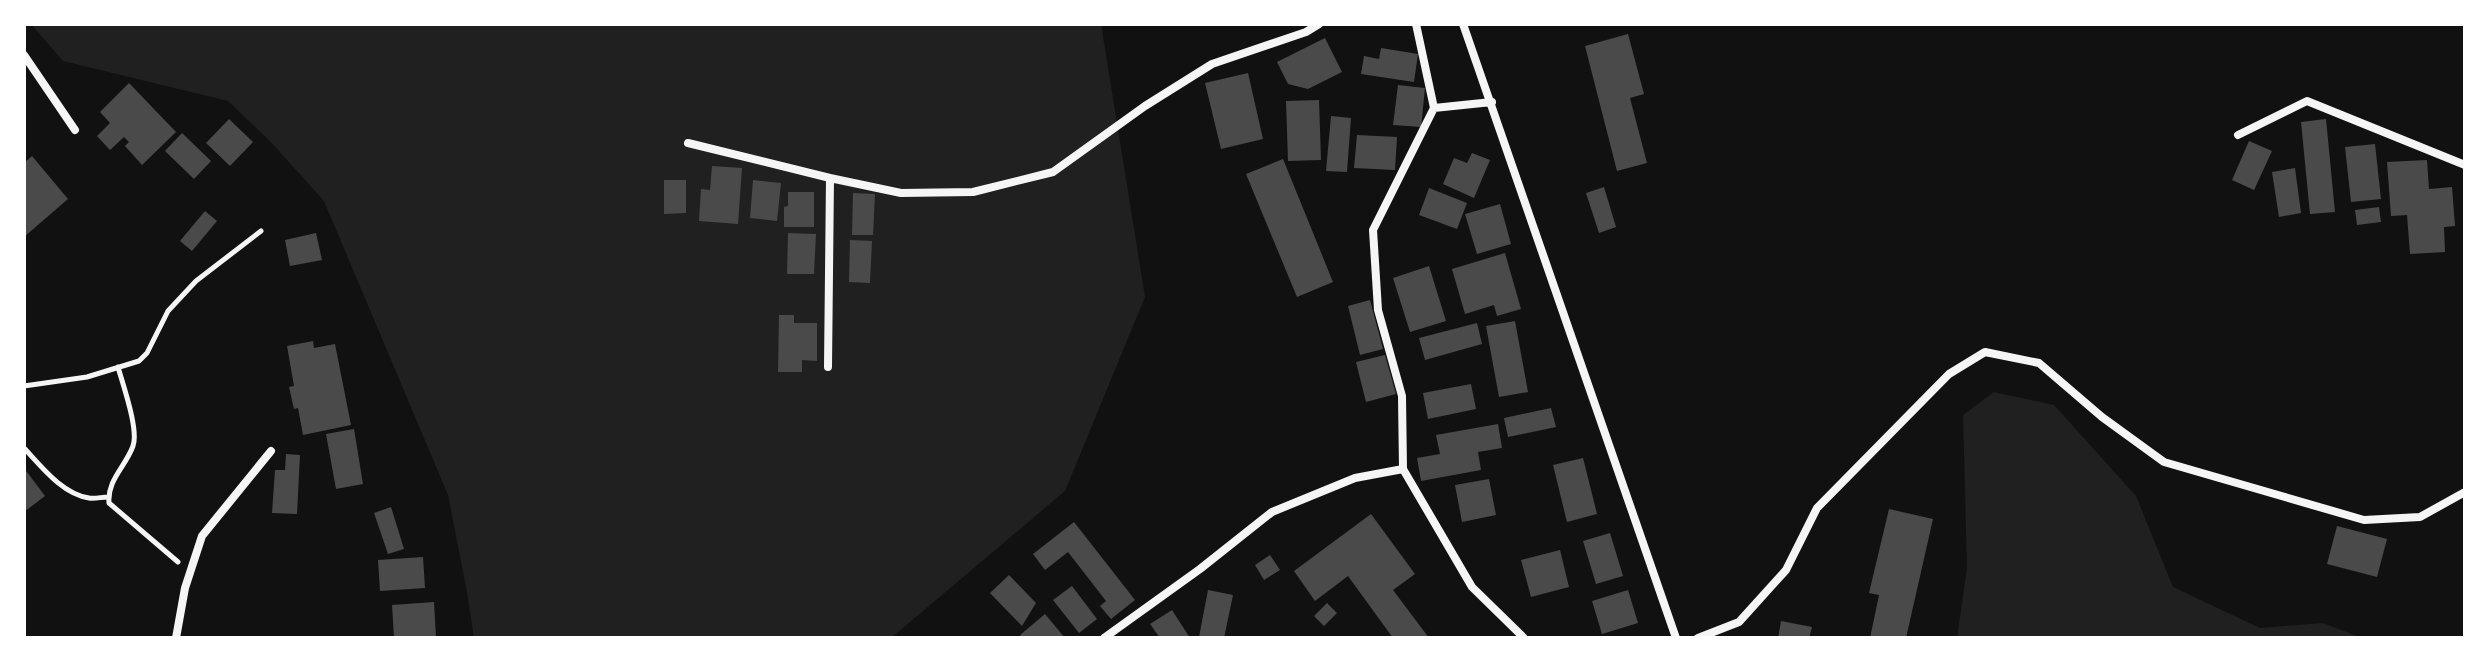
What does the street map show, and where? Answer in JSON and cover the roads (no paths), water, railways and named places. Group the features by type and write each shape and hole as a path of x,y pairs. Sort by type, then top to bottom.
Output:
{"street":[{"path":"688,143 901,193 973,192 1053,172 1145,106 1212,64 1306,32 1319,24"},
{"path":"1416,24 1434,108 1373,230 1378,310 1402,396 1403,469 1472,587 1524,638"},
{"path":"1463,24 1676,638"},
{"path":"24,55 75,130"},
{"path":"2238,135 2307,101 2465,165"},
{"path":"1434,108 1492,102"},
{"path":"828,367 830,178"},
{"path":"1698,638 1739,622 1786,570 1817,508 1949,374 1985,352 2039,363 2164,462 2364,520 2420,517 2465,492"},
{"path":"176,638 190,571 202,536 271,451"},
{"path":"1104,638 1272,512 1355,478 1403,469"}]}
